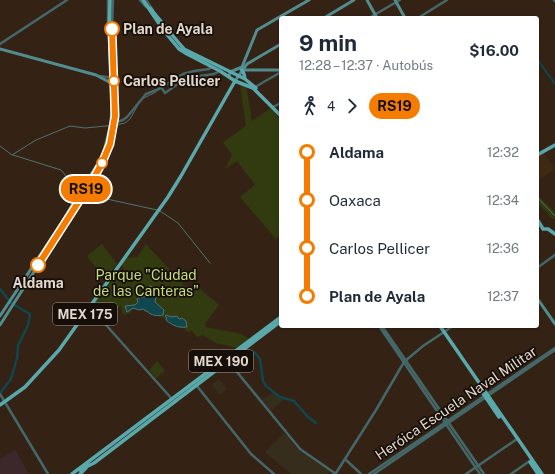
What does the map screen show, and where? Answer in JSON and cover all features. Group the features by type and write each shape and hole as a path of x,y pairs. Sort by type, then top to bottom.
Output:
{"main road":[{"path":"111,0 109,32 113,78 111,84 113,125"},
{"path":"143,0 188,53 235,81 253,88 274,107"},
{"path":"281,16 309,0"},
{"path":"327,16 354,0"},
{"path":"367,0 376,16"},
{"path":"397,1 405,16"},
{"path":"0,325 12,303 82,193 103,155 113,125 112,26 110,7"},
{"path":"230,72 242,67 257,30 279,17"},
{"path":"245,79 243,72 247,64 279,45"},
{"path":"0,49 96,75 111,84"},
{"path":"188,53 245,79 255,87 279,112"},
{"path":"245,60 247,64"},
{"path":"225,70 243,72"},
{"path":"235,81 243,72 250,70 279,71"},
{"path":"229,77 230,72"},
{"name":"MEX 175","path":"0,405 25,387 59,350 159,210 181,176 235,81"},
{"path":"539,153 555,144"},
{"path":"539,222 543,229 548,229 555,234"},
{"path":"539,301 555,324"},
{"path":"0,316 12,303"},
{"name":"MEX 190","path":"75,474 173,401 279,319"},
{"name":"MEX 190","path":"72,474 173,401 197,386 279,323"},
{"path":"440,328 538,474"},
{"path":"79,474 92,460"},
{"path":"530,460 542,474"}],"street":[{"path":"0,44 67,0"},
{"path":"111,0 112,26"},
{"path":"109,32 111,0"},
{"path":"421,16 447,0"},
{"path":"376,16 397,1"},
{"path":"113,125 131,114 146,94 183,74 209,69 211,67"},
{"path":"161,87 165,93 186,78 214,74 220,71"},
{"path":"255,87 279,72"},
{"path":"96,75 113,78"},
{"path":"274,107 279,104"},
{"path":"539,267 555,255"},
{"path":"90,307 173,401"},
{"path":"380,328 405,361"},
{"path":"383,328 477,467 484,474"},
{"path":"228,361 300,449 336,474 405,361 423,346 450,328"},
{"name":"Heróica Escuela Naval Militar","path":"369,474 555,349"},
{"path":"197,386 245,447 274,474"},
{"path":"0,394 48,474"},
{"name":"Heróica Escuela Naval Militar","path":"374,474 447,423"},
{"path":"466,474 516,440"},
{"path":"345,459 361,474"},
{"path":"511,474 530,460"},
{"path":"477,467 480,474"}],"shaded area":[{"path":"544,153 555,169 539,180 539,156"},
{"path":"204,353 214,365 209,369 200,358"},
{"path":"219,379 227,389 220,395 212,385"},
{"path":"273,392 283,400 271,411 262,400"},
{"path":"284,433 297,449 330,472 327,474 291,474 265,452"},
{"path":"15,450 29,474 0,474 0,459"}],"green space":[{"path":"240,84 246,85 252,121 271,108 279,118 279,236 276,239 240,197 255,185 237,161 225,169 232,155 223,142 246,126"},
{"path":"539,197 555,212 555,219 549,217 550,216 539,204"},
{"path":"102,244 117,264 105,279 87,256"},
{"name":"Parque \"Ciudad de las Canteras\"","path":"146,244 189,291 194,284 219,305 205,324 206,327 241,334 250,340 238,348 216,343 203,335 197,337 191,330 189,332 185,330 185,328 176,327 163,318 149,314 144,310 133,309 130,313 124,315 122,313 121,306 109,312 102,310 93,304 112,279 116,279 124,269 121,264 125,258 137,257"},
{"path":"157,361 165,371 156,378 149,370"}],"water":[{"path":"149,286 155,287 155,302 164,310 163,315 154,315 145,311 144,309 139,310 133,308 127,312 125,306 135,305 138,302 137,299 150,296"},
{"path":"166,315 171,317 177,316 179,319 182,318 186,321 187,327 179,327 171,324 166,320"}],"waterway":[{"path":"539,62 555,84"},
{"path":"144,98 156,92"},
{"path":"0,146 12,155 36,140 70,126 85,128 125,123 130,119 138,105"},
{"path":"13,155 61,170 79,191"},
{"path":"84,194 157,210"},
{"path":"539,199 555,216"},
{"path":"160,211 178,223 210,263"},
{"path":"0,289 11,303"},
{"path":"0,393 11,379 17,358 18,346 28,325 30,314 13,304"},
{"path":"254,352 260,359 263,381 266,386 280,397 294,401 308,417 316,423"}],"bus line":[{"name":"RS19","path":"38,265 92,181 107,153 110,144 115,116 112,29"}],"place":[{"name":"Plan de Ayala","path":"112,29"},
{"name":"Carlos Pellicer","path":"114,81"},
{"name":"Aldama","path":"38,265"}]}
